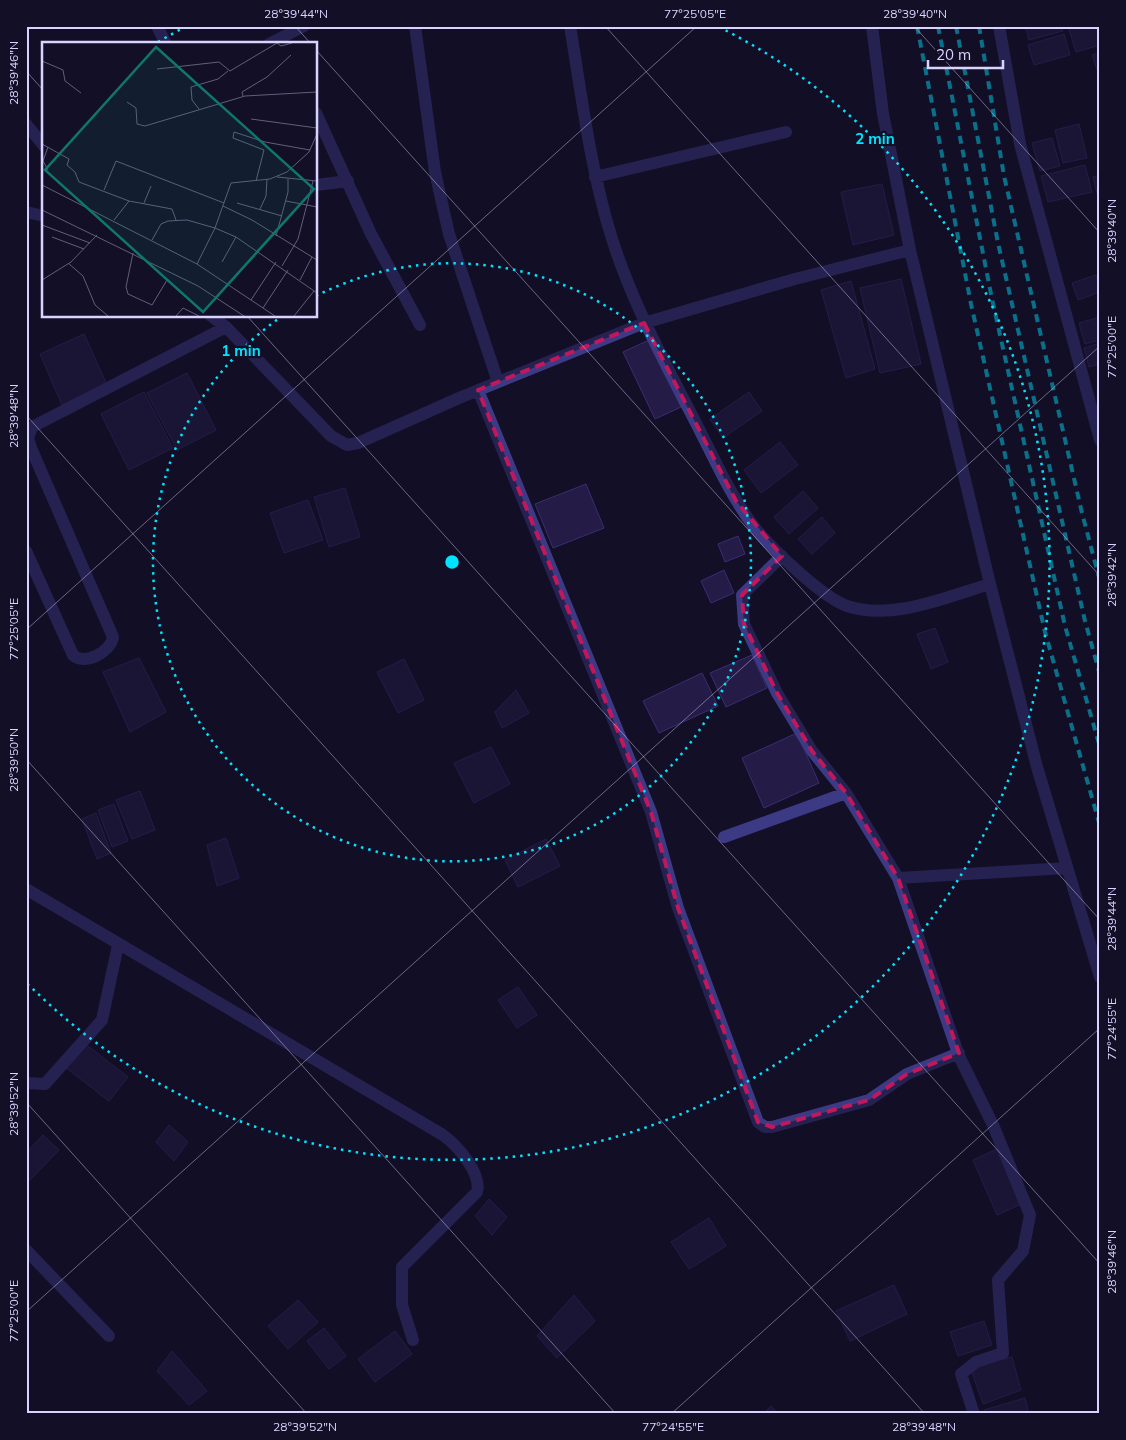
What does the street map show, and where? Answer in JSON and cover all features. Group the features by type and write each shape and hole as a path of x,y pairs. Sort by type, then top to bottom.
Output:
{"street":[{"path":"157,26 165,42"},
{"path":"276,42 304,26"},
{"path":"415,26 435,172 449,234 498,382"},
{"path":"570,26 595,177 621,267 644,323 736,500 755,528 782,556 826,594 847,606 874,610 906,608 990,584"},
{"path":"872,26 883,114 910,250 990,584 1037,767 1100,977"},
{"path":"999,26 1020,144 1100,440"},
{"path":"318,117 371,234 420,325"},
{"path":"26,124 42,144"},
{"path":"595,177 786,132"},
{"path":"318,185 348,181"},
{"path":"26,212 42,216"},
{"path":"214,318 226,328 331,436 347,445 358,443 478,390 644,323 910,250"},
{"path":"26,551 73,655 77,659 84,660 107,650 112,645 113,637 28,438 32,428 226,328"},
{"path":"478,390 651,812 678,908 758,1122 766,1127 772,1127 869,1100 907,1074 959,1053"},
{"path":"782,556 742,595 744,624 777,693 812,751 846,793 898,878 959,1053 993,1125 1030,1215 1023,1251 998,1280 1003,1353 976,1362 961,1374 974,1414"},
{"path":"724,837 846,793"},
{"path":"898,878 1067,868"},
{"path":"26,889 443,1136 456,1147 479,1186 477,1192 402,1267 402,1305 413,1340"},
{"path":"26,1083 45,1084 102,1020 118,945"},
{"path":"26,1250 109,1336"}],"highlighted area":[{"path":"644,323 736,501 782,556 742,595 744,624 777,693 812,751 846,793 898,878 959,1053 907,1074 869,1100 772,1127 758,1122 678,908 651,812 478,390"}],"building":[{"path":"1025,26 1061,26 1063,31 1029,40"},
{"path":"1068,26 1100,26 1100,45 1076,52"},
{"path":"1064,34 1070,55 1034,65 1028,45"},
{"path":"1100,52 1100,78 1092,55"},
{"path":"1079,124 1087,158 1063,163 1055,130"},
{"path":"1052,138 1060,166 1040,171 1032,143"},
{"path":"1085,165 1092,192 1048,202 1041,176"},
{"path":"1100,175 1100,205 1093,177"},
{"path":"882,184 894,235 853,245 841,192"},
{"path":"1096,275 1100,292 1078,300 1072,283"},
{"path":"901,279 921,364 880,373 860,288"},
{"path":"851,281 875,369 846,378 821,290"},
{"path":"1100,317 1100,340 1085,344 1079,323"},
{"path":"84,334 107,385 62,405 40,354"},
{"path":"649,340 681,407 655,419 623,352"},
{"path":"1100,343 1100,364 1089,367 1084,348"},
{"path":"187,373 216,430 177,450 147,393"},
{"path":"144,392 173,448 129,470 101,414"},
{"path":"749,392 762,411 723,438 710,419"},
{"path":"780,442 798,465 761,493 744,470"},
{"path":"586,484 604,528 553,548 535,504"},
{"path":"345,488 360,537 329,547 314,497"},
{"path":"803,491 818,508 789,534 774,517"},
{"path":"308,500 323,540 284,553 270,513"},
{"path":"822,517 835,533 812,554 798,539"},
{"path":"738,536 745,554 725,562 718,544"},
{"path":"724,570 734,593 711,603 701,581"},
{"path":"935,628 948,662 931,669 917,634"},
{"path":"752,655 767,688 726,707 710,673"},
{"path":"139,658 166,712 130,732 103,672"},
{"path":"404,659 424,700 398,713 377,672"},
{"path":"702,673 718,706 659,733 643,701"},
{"path":"516,690 529,713 502,728 495,712"},
{"path":"797,733 819,783 764,808 742,758"},
{"path":"491,747 510,784 474,803 454,763"},
{"path":"140,791 155,830 132,839 116,800"},
{"path":"114,804 128,841 112,847 98,810"},
{"path":"96,813 111,853 97,859 82,819"},
{"path":"226,838 239,878 217,886 207,845"},
{"path":"546,839 560,866 518,887 505,860"},
{"path":"518,987 537,1015 517,1028 498,1000"},
{"path":"84,1043 128,1077 109,1101 65,1067"},
{"path":"169,1125 188,1142 174,1161 156,1142"},
{"path":"43,1135 59,1150 26,1184 26,1153"},
{"path":"999,1148 1024,1203 997,1215 973,1160"},
{"path":"489,1199 507,1217 492,1235 475,1216"},
{"path":"709,1218 726,1246 689,1269 671,1242"},
{"path":"894,1285 907,1314 850,1341 836,1311"},
{"path":"574,1295 595,1321 557,1358 537,1336"},
{"path":"298,1300 318,1322 288,1349 268,1326"},
{"path":"984,1321 992,1345 958,1356 950,1332"},
{"path":"324,1328 346,1356 329,1369 307,1341"},
{"path":"395,1331 412,1354 375,1382 358,1359"},
{"path":"172,1351 207,1391 189,1405 157,1371"},
{"path":"1012,1357 1021,1390 983,1404 970,1367"},
{"path":"1025,1398 1029,1414 984,1414 984,1410"},
{"path":"771,1406 778,1414 763,1414"}],"railway":[{"path":"917,26 971,304 1045,632 1100,826"},
{"path":"938,26 992,299 1065,626 1100,747"},
{"path":"956,26 998,243 1085,621 1100,675"},
{"path":"979,26 1004,176 1082,513 1100,581"}]}
